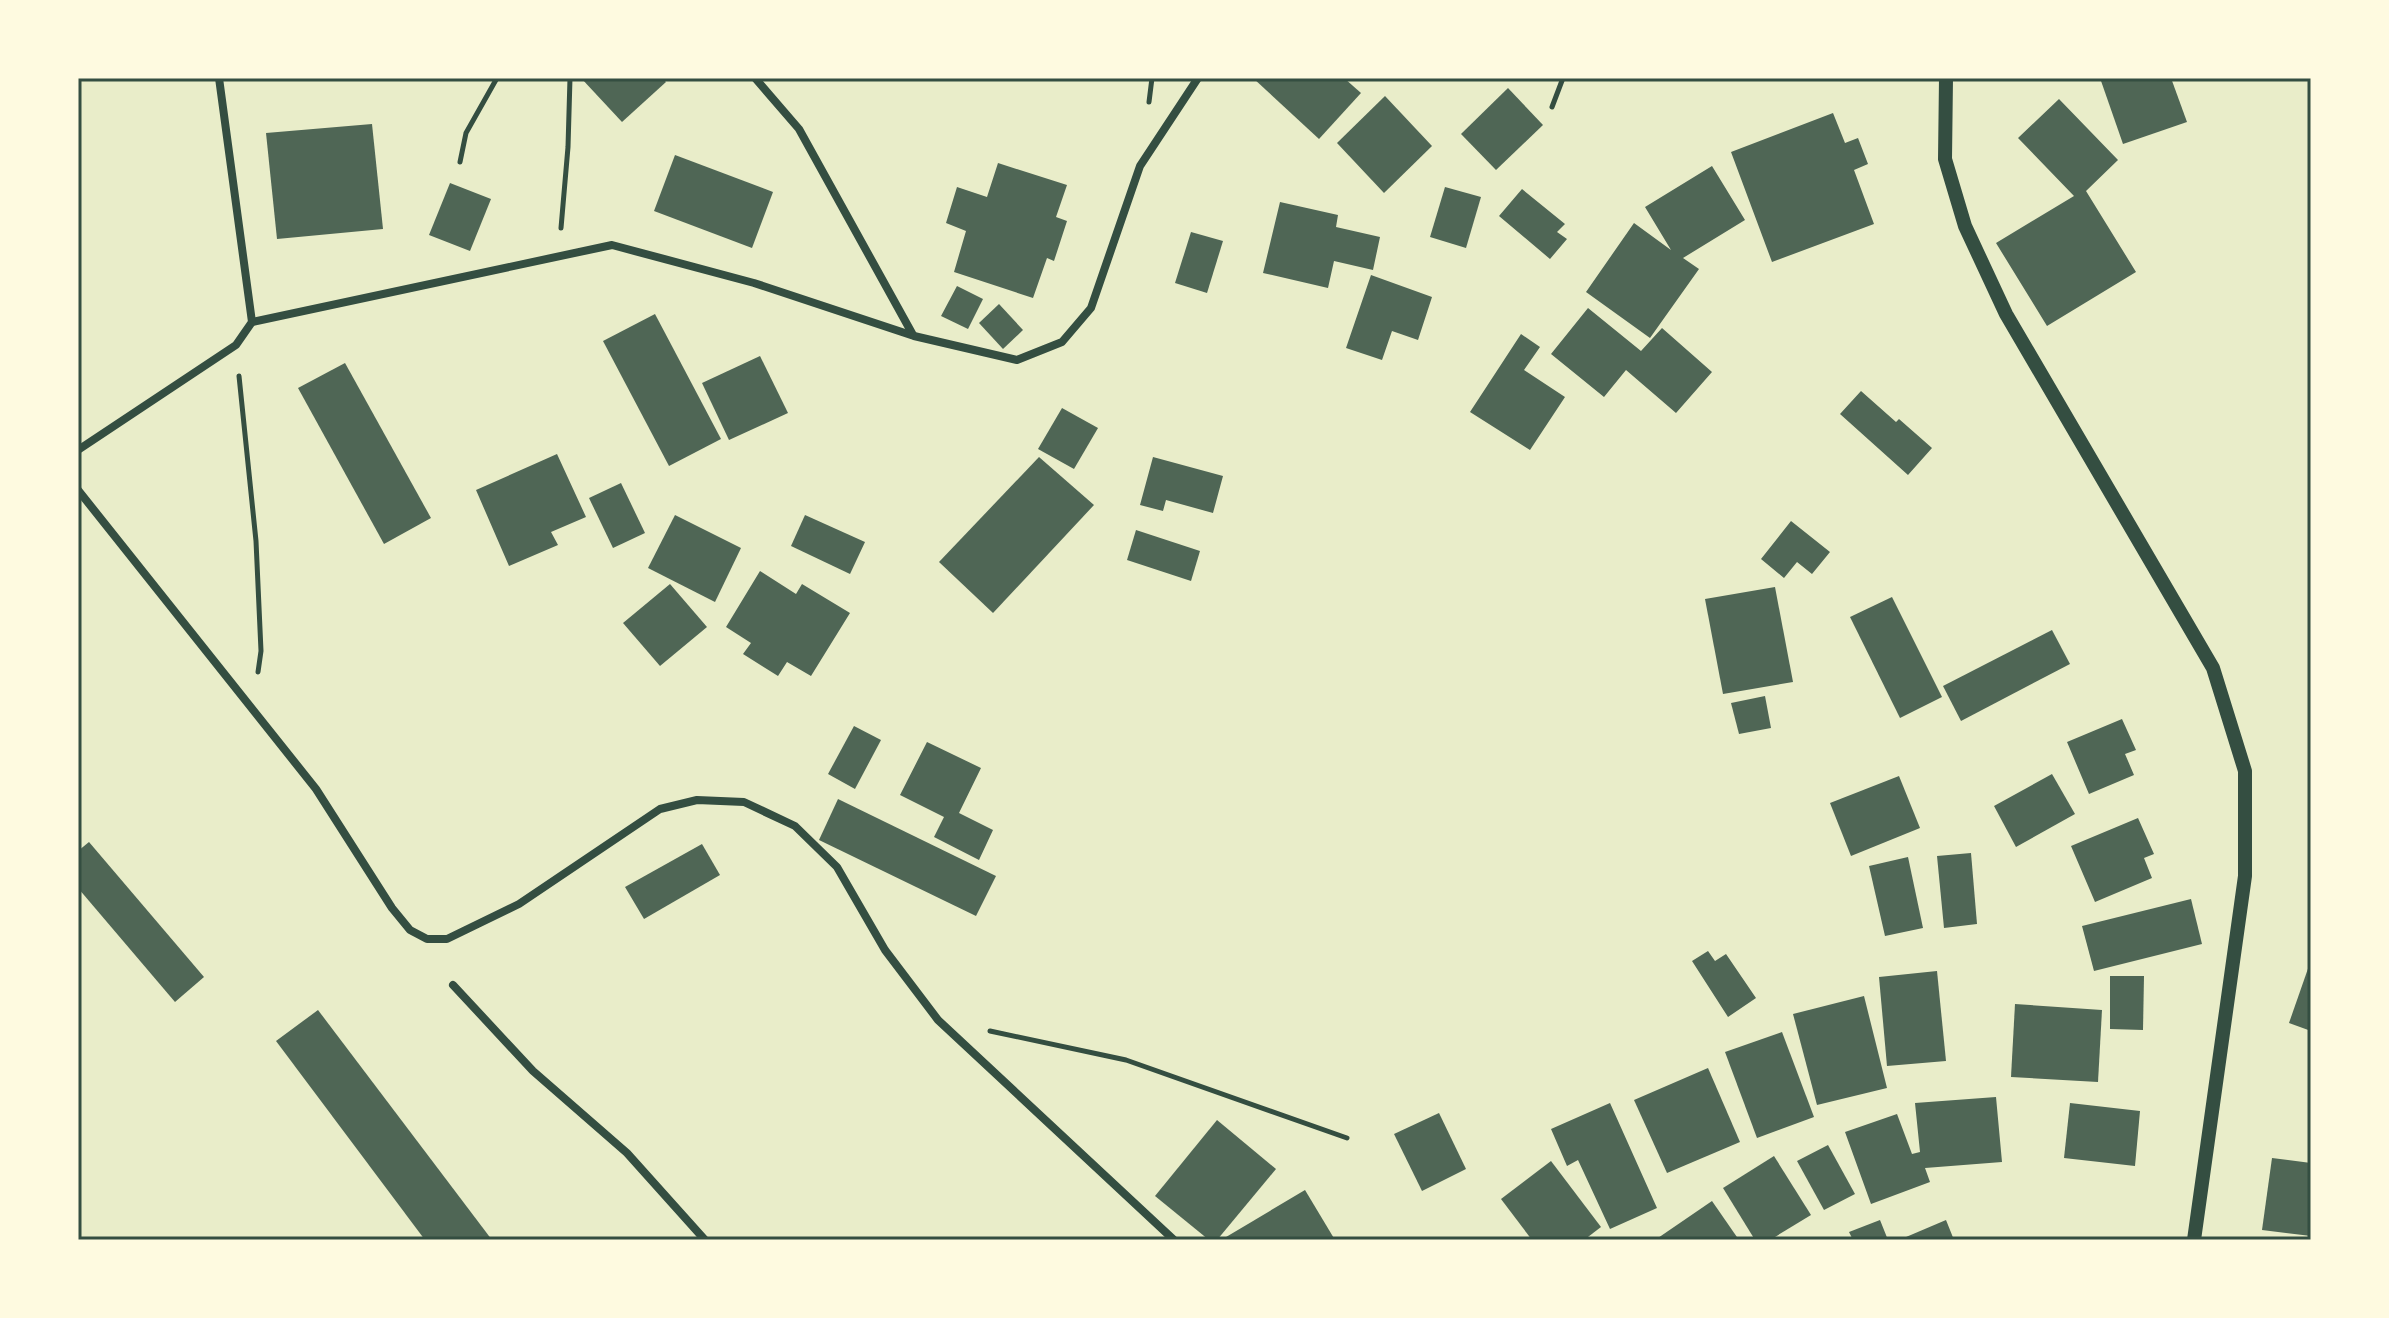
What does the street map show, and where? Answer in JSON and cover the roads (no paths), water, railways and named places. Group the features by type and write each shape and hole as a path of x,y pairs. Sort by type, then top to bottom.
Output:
{"street":[{"path":"78,450 236,345 252,322 219,78"},
{"path":"755,78 799,129 914,336"},
{"path":"252,322 612,245 754,283 914,336 1017,360 1062,342 1091,308 1140,166 1198,78"},
{"path":"1946,78 1945,159 1965,226 2006,314 2213,668 2245,771 2245,876 2194,1240"},
{"path":"78,490 316,789 392,908 410,930 427,939 447,939 519,904 660,809 697,800 744,802 795,826 837,867 885,950 938,1020 1174,1240"},
{"path":"453,985 533,1071 627,1153 705,1240"}]}
